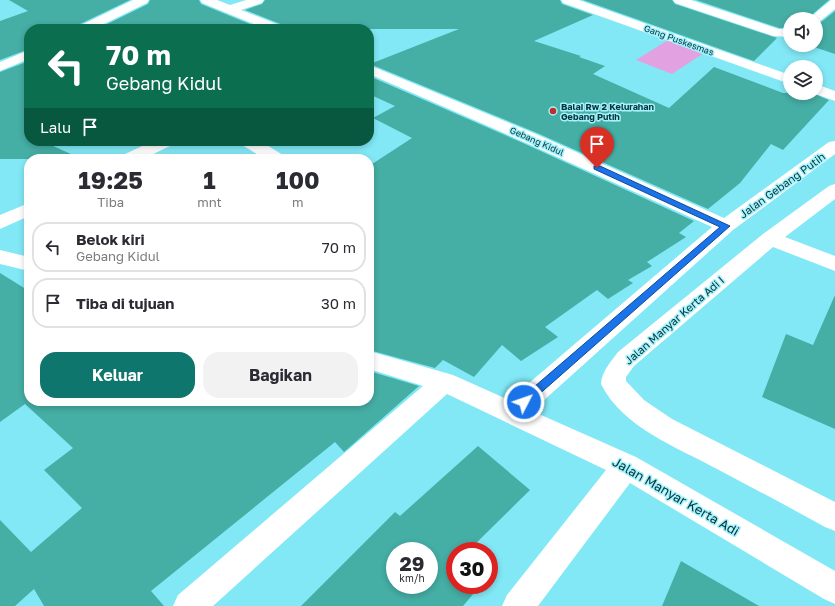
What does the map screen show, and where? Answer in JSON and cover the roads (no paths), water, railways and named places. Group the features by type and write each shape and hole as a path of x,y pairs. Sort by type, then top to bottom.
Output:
{"street":[{"path":"94,24 143,0"},
{"path":"206,0 265,24"},
{"path":"231,9 258,0"},
{"name":"Gang Puskesmas","path":"567,0 783,77"},
{"path":"679,0 783,33"},
{"path":"823,12 835,3"},
{"path":"0,67 24,56"},
{"name":"Gebang Kidul","path":"374,71 530,138 726,226"},
{"path":"823,92 835,96"},
{"path":"139,154 156,146"},
{"path":"256,146 269,154"},
{"name":"Jalan Gebang Putih","path":"512,412 726,226 835,146"},
{"name":"Jalan Manyar Kerta Adi I","path":"835,190 770,239 626,359 614,374 612,384 620,394 640,412 667,429 835,517"},
{"path":"0,223 24,211"},
{"path":"770,239 835,264"},
{"path":"0,257 24,263"},
{"name":"Jalan Manyar Kerta Adi","path":"374,361 444,382 512,412 626,466 835,588"},
{"path":"189,606 444,382"},
{"path":"518,606 626,466"}],"place":[{"name":"Balai Rw 2 Kelurahan Gebang Putih","path":"553,111"}]}
